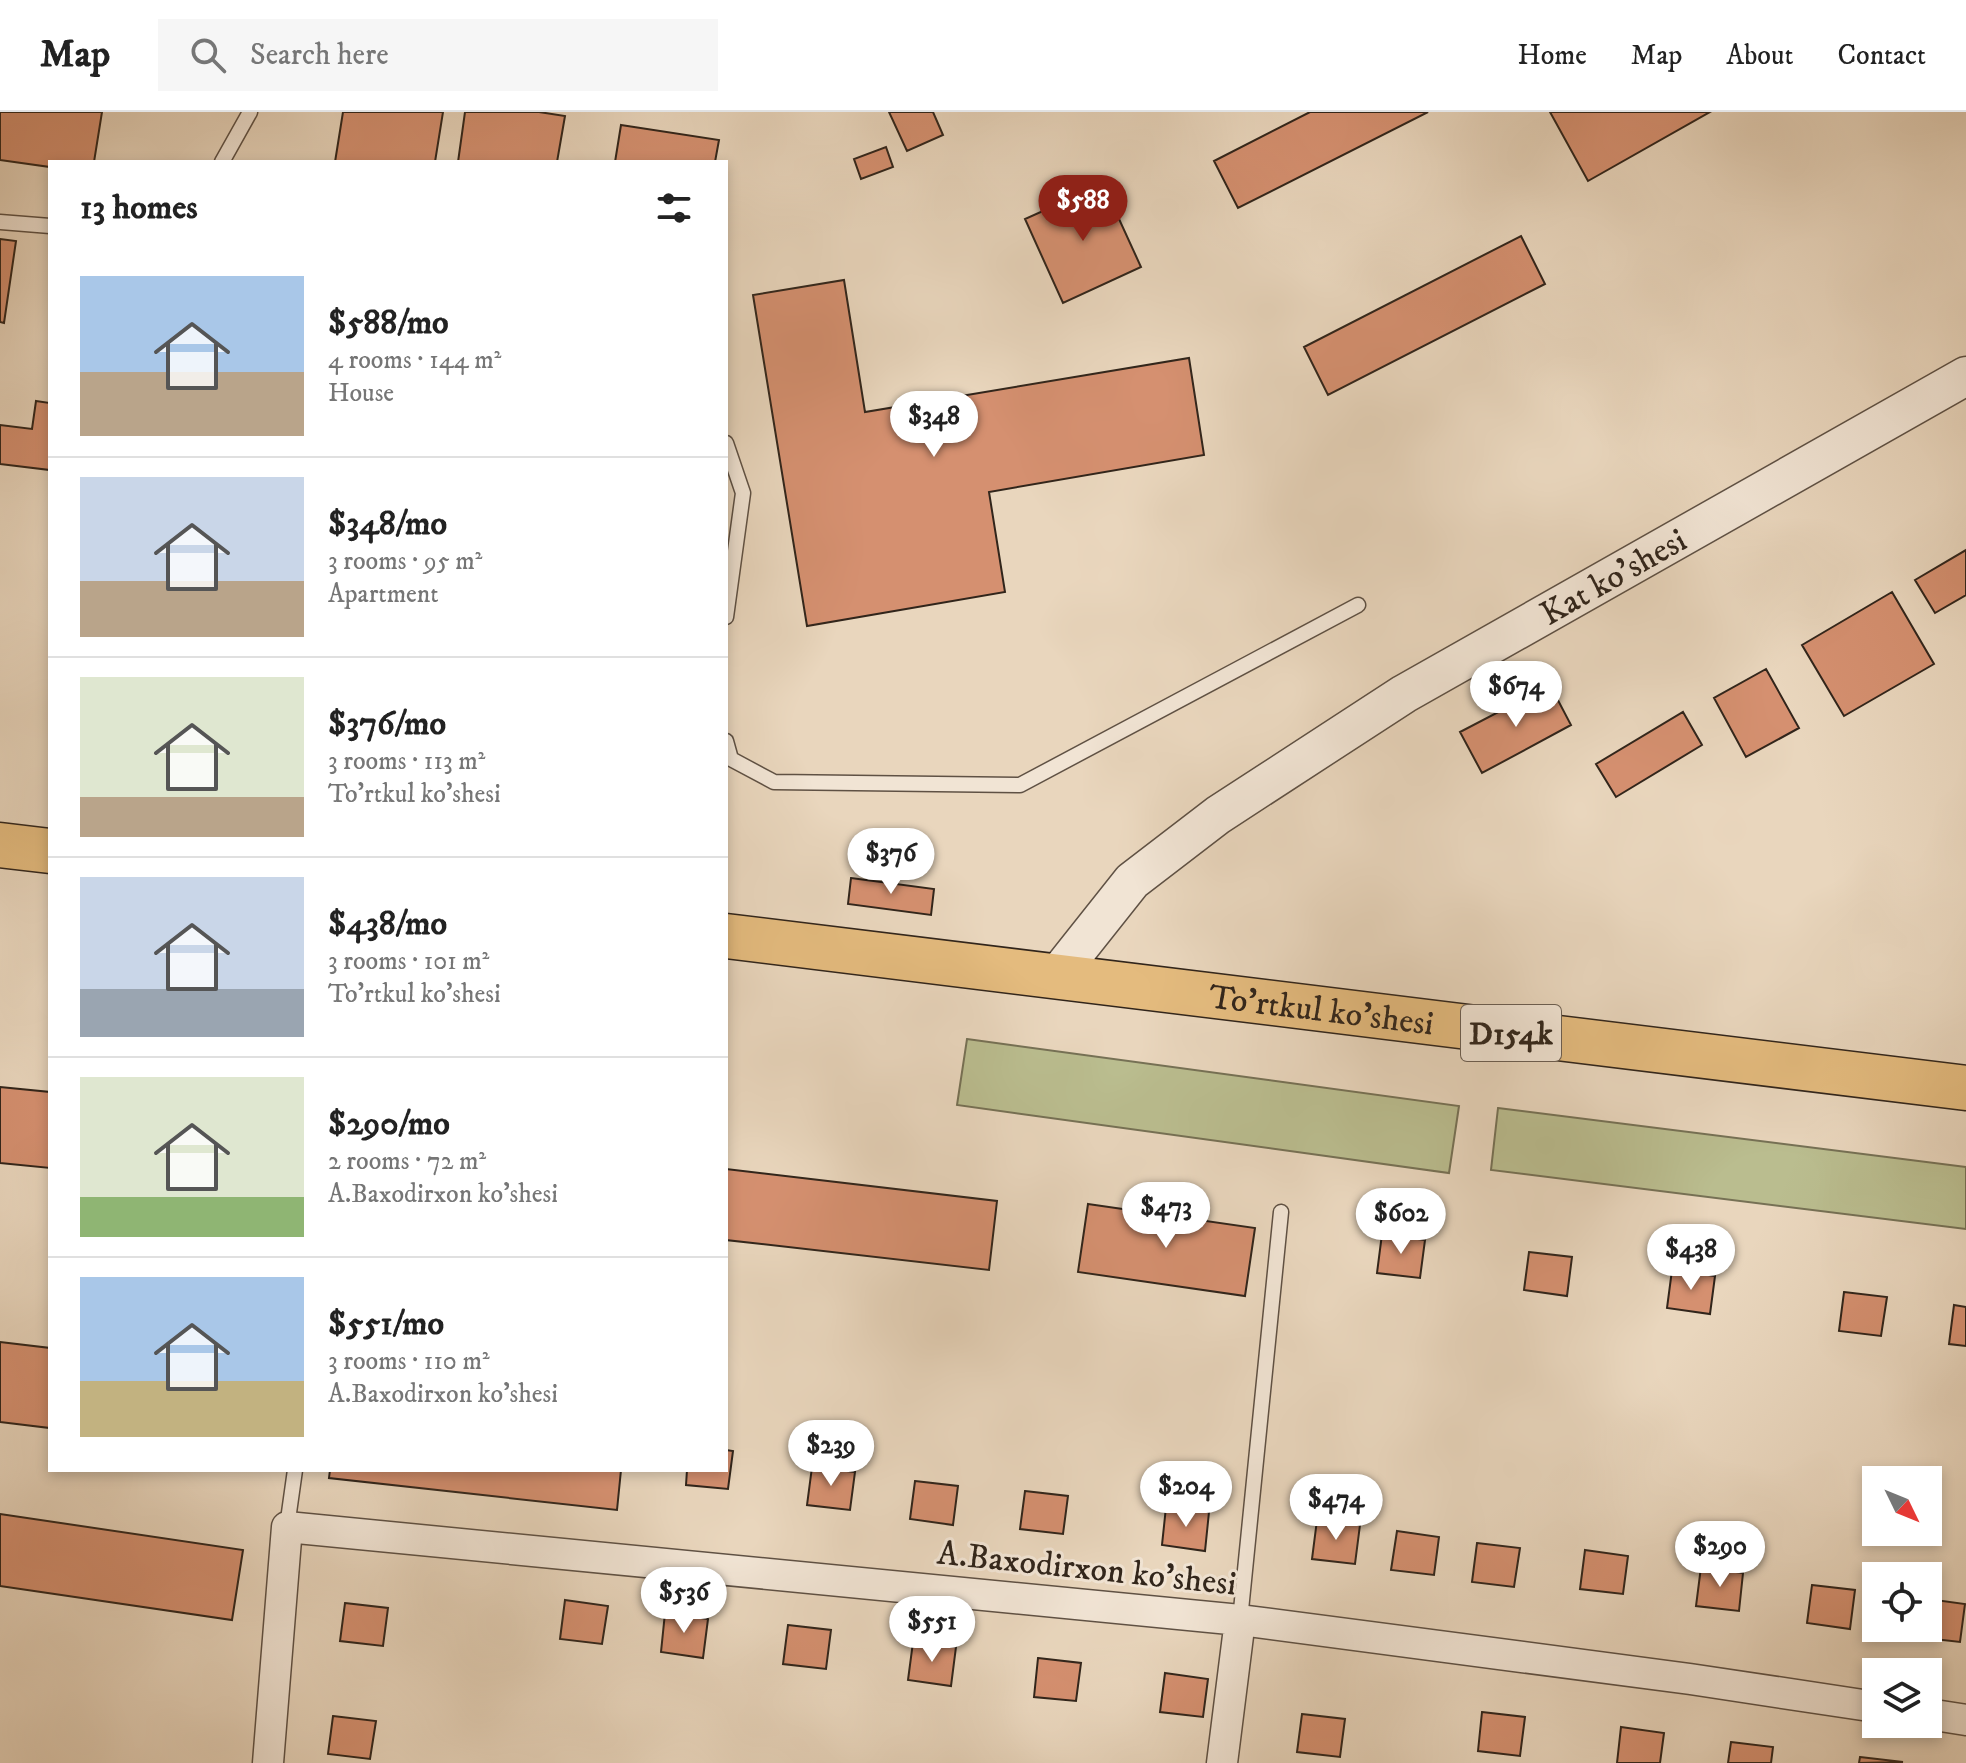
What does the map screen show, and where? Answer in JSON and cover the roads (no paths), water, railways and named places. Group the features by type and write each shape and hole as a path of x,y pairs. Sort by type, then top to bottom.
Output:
{"main road":[{"path":"0,845 48,851"},
{"name":"To'rtkul ko'shesi","path":"728,936 1966,1088"}],"street":[{"name":"Kat ko'shesi","path":"1055,978 1132,881 1218,815 1404,694 1966,376"},
{"name":"A.Baxodirxon ko'shesi","path":"287,1527 1240,1620 1862,1705"},
{"path":"268,1763 287,1527"},
{"path":"1222,1763 1240,1620"},
{"path":"1942,1716 1966,1720"}],"lane":[{"path":"223,160 250,112"},
{"path":"0,222 48,226"},
{"path":"728,449 743,493 728,602"},
{"path":"728,748 731,759 774,782 1020,785 1358,605"},
{"path":"1240,1620 1281,1212"},
{"path":"287,1527 295,1472"}]}
